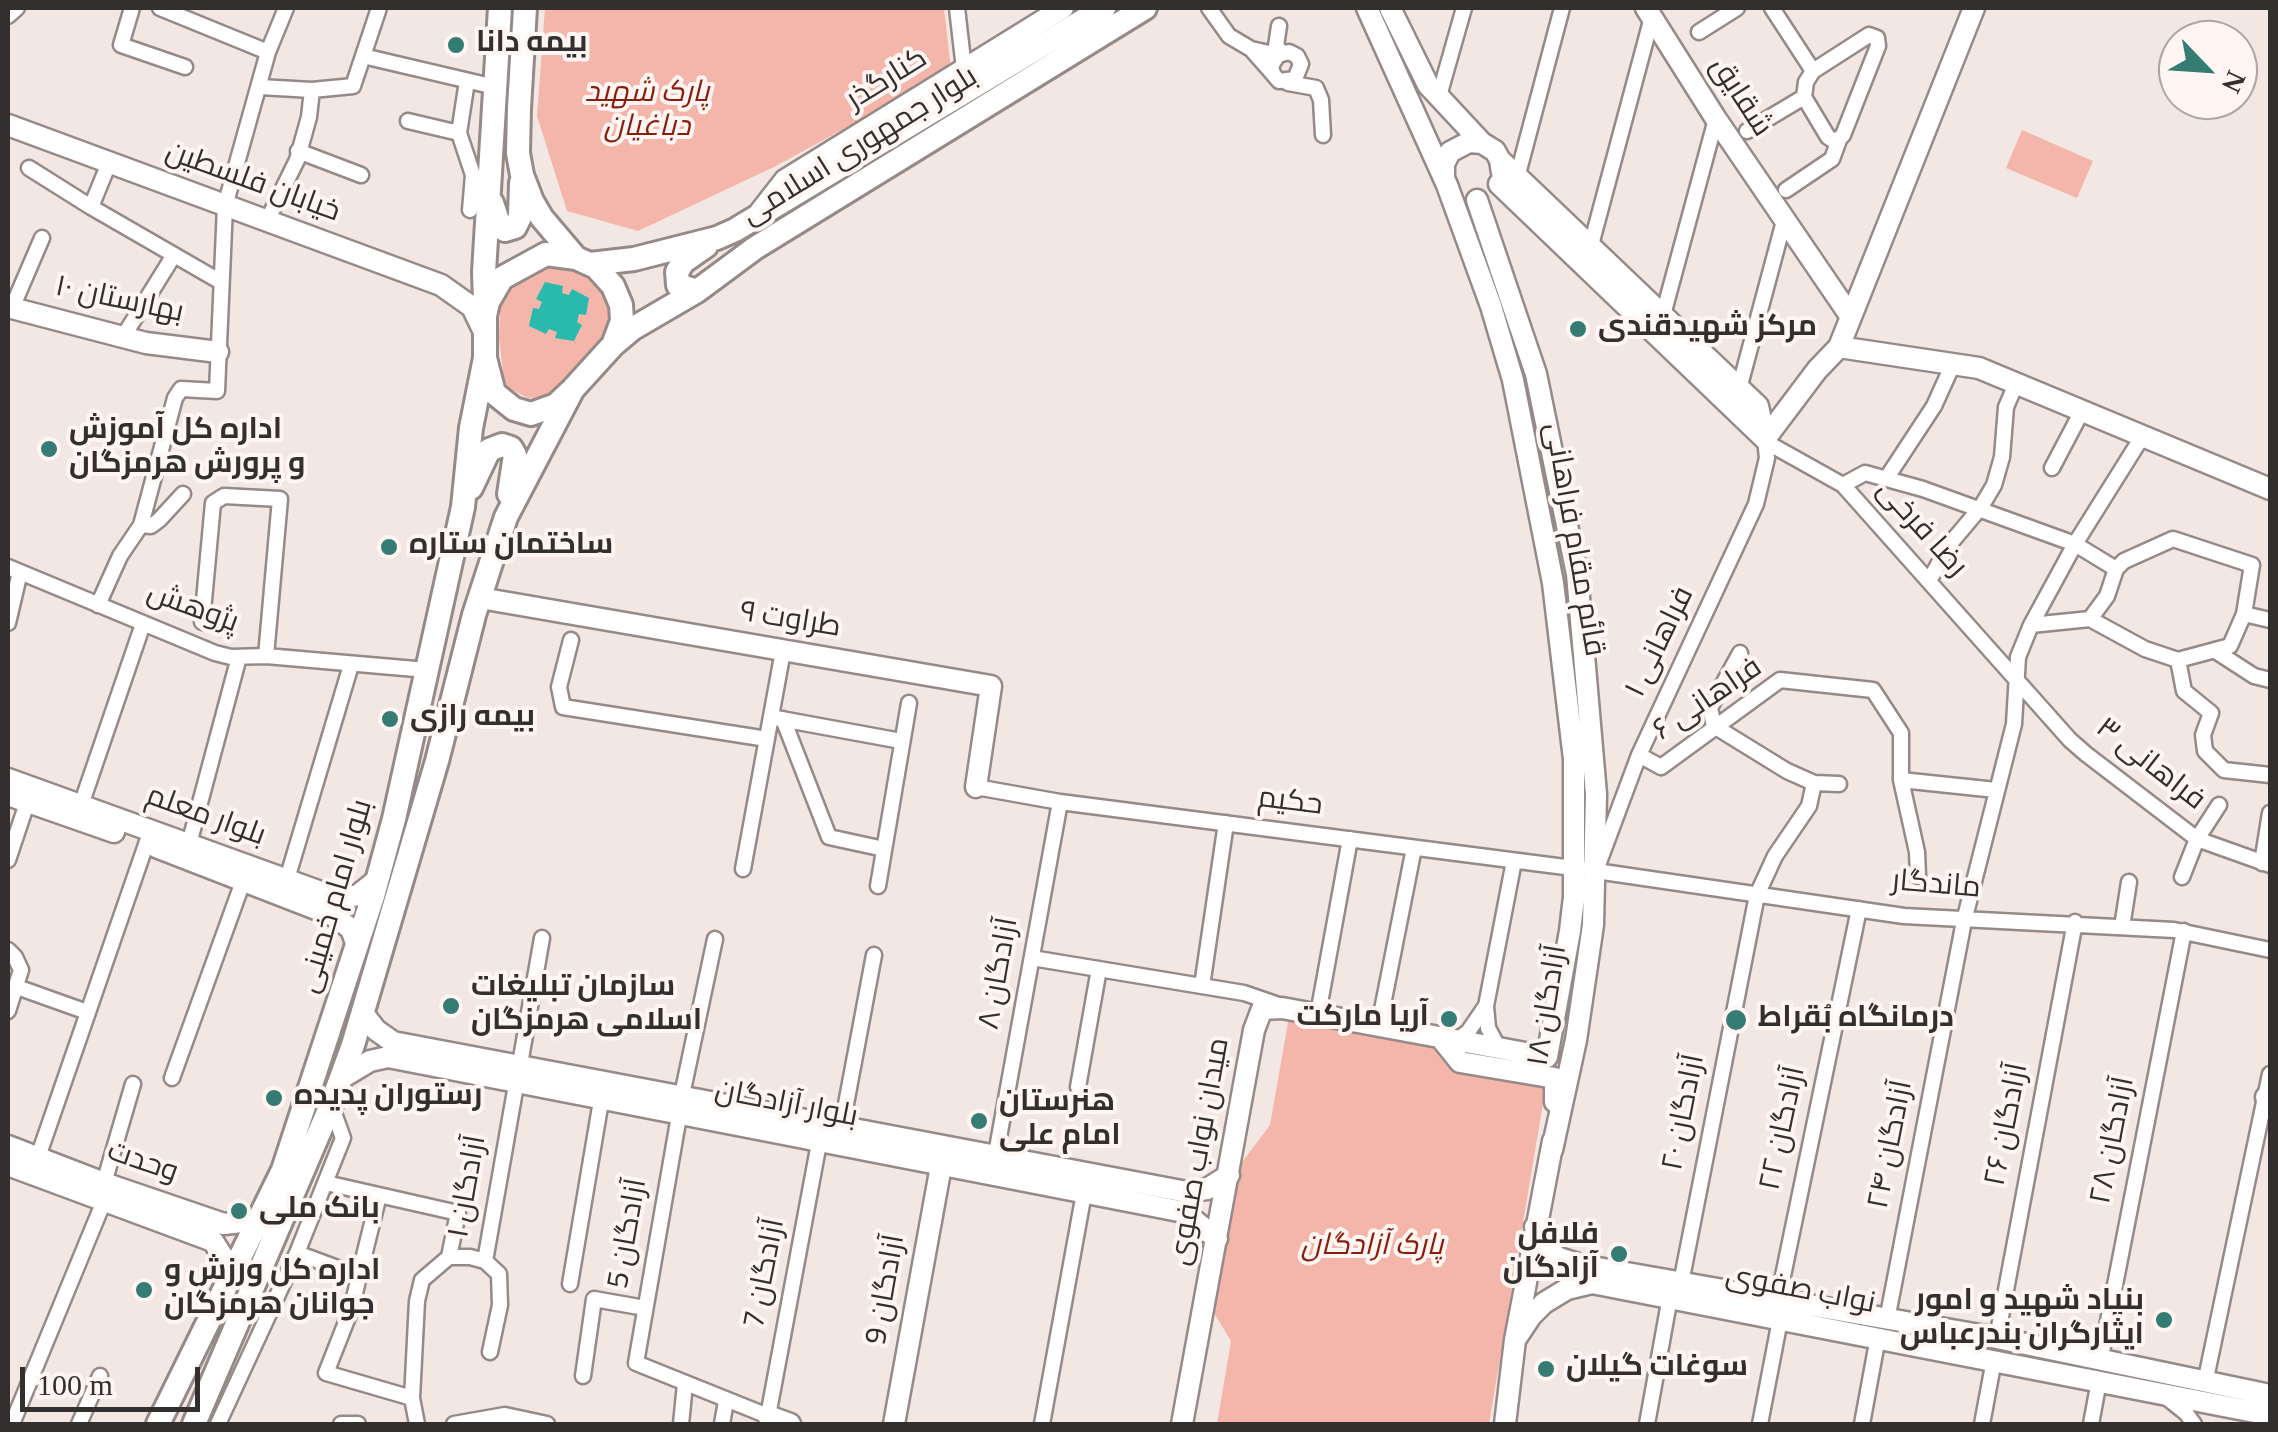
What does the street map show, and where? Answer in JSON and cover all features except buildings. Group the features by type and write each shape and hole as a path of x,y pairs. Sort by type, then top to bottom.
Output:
{"main road":[{"name":"بلوار امام خمینی","path":"158,1424 282,1170 378,879 463,507 482,329 484,272 479,202 495,87 500,8"},
{"path":"479,202 500,226 506,230 515,228 520,218 522,175 518,152 525,8"},
{"name":"بلوار جمهوری اسلامی","path":"583,261 625,260 717,238 756,219 1104,8"},
{"name":"بلوار جمهوری اسلامی","path":"613,345 756,248 1145,8"},
{"path":"522,175 537,210 583,261 607,277 621,304 622,322 613,345 556,405 539,413 522,412 494,393 482,329 494,289 512,271 546,254 583,261"},
{"path":"697,291 678,285 678,267 717,238"},
{"name":"بلوار امام خمینی","path":"208,1420 340,1079 400,891 506,517 573,389"},
{"path":"463,507 490,450 502,445 511,448 515,455 506,517"}],"street":[{"path":"8,16 17,8"},
{"path":"132,8 121,45 185,67"},
{"path":"160,8 268,52"},
{"path":"98,605 120,556 141,525 175,398 181,389 217,391 225,206 268,52 286,8"},
{"path":"260,87 312,90 353,86 379,8"},
{"path":"956,8 964,68"},
{"name":"کنارگذر","path":"756,219 785,180 1063,8"},
{"path":"1209,8 1229,36 1251,49 1278,81 1316,88 1322,100 1323,135"},
{"name":"قائم مقام فراهانی","path":"1367,8 1447,185 1492,306 1508,362 1545,534 1574,759 1570,931 1547,1058 1498,1048"},
{"path":"1390,8 1420,72 1482,143 1494,151 1509,179 1552,238 1766,441"},
{"path":"1438,96 1464,8"},
{"path":"1482,143 1468,142 1450,152 1443,171 1456,196 1476,200 1490,195 1509,179 1562,8"},
{"path":"1699,32 1737,8"},
{"path":"1772,8 1812,71"},
{"path":"1766,441 1817,370 1839,347 1974,8"},
{"path":"1591,245 1649,12"},
{"name":"شقایق","path":"1649,12 1716,119 1851,317"},
{"path":"1280,26 1276,46 1280,53"},
{"path":"1786,190 1832,159 1878,46 1877,38 1870,35 1812,71 1806,82 1804,96 1828,138 1839,140"},
{"path":"1251,49 1297,56 1300,72 1287,82"},
{"path":"1273,74 1271,66 1280,53"},
{"path":"363,56 495,87"},
{"path":"467,80 459,133 479,202"},
{"path":"267,221 298,151 309,117 312,90"},
{"path":"1747,132 1804,96"},
{"path":"1662,315 1716,119"},
{"path":"408,121 459,133"},
{"name":"خیابان فلسطین","path":"8,126 442,286 482,329"},
{"path":"298,151 361,175"},
{"path":"91,207 109,163"},
{"path":"28,168 221,282"},
{"path":"1509,179 1569,223 1758,406 1766,441"},
{"name":"قائم مقام فراهانی","path":"1476,200 1536,374 1577,574 1596,794 1596,871"},
{"path":"1739,388 1784,220"},
{"path":"1552,238 1569,223"},
{"path":"10,308 42,238"},
{"path":"123,337 174,255"},
{"name":"بهارستان ۱۰","path":"10,308 123,337 218,352"},
{"path":"1839,347 1978,368 2270,489"},
{"path":"1886,479 1934,406 1952,364"},
{"path":"1929,581 1949,545 1994,485 2002,457 2006,407 2016,384"},
{"path":"2052,468 2082,411"},
{"name":"آزادگان ۲۴","path":"1862,1424 1964,921 2014,724 2018,657 2075,544 2142,437"},
{"name":"فراهانی ۱","path":"1596,871 1639,755 1756,504 1768,458 1766,441"},
{"name":"رضا فرخی","path":"1766,441 1843,486 2016,677"},
{"path":"1843,486 1866,473 1981,507 2075,544 2116,570"},
{"path":"141,525 151,526 183,494"},
{"path":"202,622 212,503 224,496 280,499 266,656"},
{"path":"2031,625 2090,619 2144,648 2178,660 2217,652 2230,646 2244,614 2252,564 2173,540 2124,561 2116,570 2107,596 2090,619"},
{"path":"8,623 14,569"},
{"name":"پژوهش","path":"14,569 215,653 426,670"},
{"name":"طراوت ۹","path":"480,598 991,686 976,787"},
{"path":"2244,614 2270,620"},
{"path":"81,805 144,624"},
{"path":"571,640 559,687 564,707 767,739"},
{"path":"743,869 767,739 777,718 783,652"},
{"path":"2217,652 2254,676 2270,680"},
{"path":"1740,653 1710,708 1714,726 1814,784 1838,784"},
{"path":"190,844 239,657"},
{"path":"2178,660 2184,691 2211,713 2203,735 2206,751 2224,770 2270,775"},
{"path":"286,879 351,665"},
{"name":"فراهانی ۳","path":"2016,677 2070,740 2197,839 2266,864"},
{"name":"فراهانی ۶","path":"1639,755 1661,767 1780,680 1873,690 1901,734 1902,780"},
{"path":"878,886 909,703"},
{"path":"777,718 901,741"},
{"path":"777,718 828,837 884,849"},
{"name":"بلوار معلم","path":"8,779 22,795 246,873 286,879 340,899 358,895 378,879"},
{"path":"1918,876 1902,780 1996,790"},
{"name":"آزادگان ۲۰","path":"1646,1424 1757,896 1775,856 1809,806 1814,784"},
{"name":"حکیم","path":"976,787 1060,802 1596,871"},
{"path":"8,860 22,795"},
{"name":"بلوار معلم","path":"22,795 81,805 149,837 190,844 343,920 357,946"},
{"name":"آزادگان ۸","path":"994,1166 1060,802"},
{"path":"2182,877 2197,839 2219,806"},
{"path":"2266,864 2270,813"},
{"path":"1202,986 1226,823"},
{"path":"38,1157 149,837"},
{"path":"1318,1014 1350,839"},
{"path":"1380,1026 1414,848"},
{"path":"1498,1048 1488,1028 1486,1006 1514,861"},
{"name":"ماندگار","path":"1596,871 1757,896 1964,921 2075,922 2184,931 2270,950"},
{"name":"آزادگان ۱۸","path":"1552,1150 1584,988 1596,871"},
{"path":"172,1078 246,873"},
{"path":"2122,926 2129,882"},
{"name":"آزادگان ۲۲","path":"1760,1424 1858,909"},
{"name":"آزادگان ۲۶","path":"1997,1338 2075,922"},
{"name":"آزادگان ۲۸","path":"2091,1424 2184,931"},
{"name":"آزادگان ۱","path":"417,1424 412,1398 417,1301 422,1280 449,1257 485,1262 542,938"},
{"name":"آزادگان 5","path":"685,1384 636,1362 680,1106 715,939"},
{"path":"8,950 16,957 20,970 8,1008"},
{"name":"آزادگان 7","path":"762,1418 833,1138 874,954"},
{"path":"1032,958 1244,993 1294,1010 1498,1048"},
{"path":"1078,1087 1099,969"},
{"path":"17,986 87,1012"},
{"path":"1244,993 1250,1000 1254,1030"},
{"name":"میدان نواب صفوی","path":"1183,1424 1254,1030 1262,1009 1270,1006 1294,1010"},
{"path":"1449,1038 1468,1032 1486,1006"},
{"name":"بلوار آزادگان","path":"362,1012 376,1030 393,1042 518,1074 833,1138 1185,1202 1217,1239"},
{"path":"1449,1038 1460,1062 1554,1078 1552,1150 1515,1340 1505,1424"},
{"name":"بلوار آزادگان","path":"340,1079 370,1061 388,1058 518,1074 601,1101 680,1106"},
{"path":"2205,1383 2270,1074"},
{"path":"12,1424 104,1192 133,1084"},
{"path":"570,1284 601,1101"},
{"path":"208,1420 297,1253 326,1183 342,1138 331,1106"},
{"name":"بلوار آزادگان","path":"833,1138 942,1166 994,1166 1084,1193 1185,1202"},
{"name":"وحدت","path":"8,1146 38,1157 104,1192"},
{"name":"وحدت","path":"8,1165 104,1192 218,1233 259,1220"},
{"name":"آزادگان 9","path":"894,1424 942,1166"},
{"path":"1185,1202 1228,1176"},
{"path":"326,1183 458,1213 449,1257"},
{"path":"1042,1424 1084,1193"},
{"path":"380,1194 352,1308 326,1373 412,1398"},
{"name":"نواب صفوی","path":"1535,1227 1548,1250 1582,1274 1882,1329 1994,1360 2205,1383 2270,1395"},
{"path":"218,1233 228,1284"},
{"path":"297,1253 359,1276"},
{"path":"485,1262 499,1274 500,1304 490,1352"},
{"path":"1515,1340 1544,1303 1582,1274"},
{"path":"584,1376 594,1299 644,1308"},
{"name":"نواب صفوی","path":"1882,1329 1997,1338 2221,1415 2270,1415"},
{"path":"1982,1424 1994,1360"},
{"path":"79,1424 100,1376"},
{"path":"680,1424 685,1384 762,1418 790,1424"},
{"path":"2162,1394 2194,1424"},
{"path":"722,1424 726,1402"},
{"path":"454,1424 506,1415 547,1424"},
{"path":"341,1424 358,1424"}],"green space":[{"name":"پارک شهید دباغیان","path":"545,8 944,8 951,70 776,166 638,231 567,211 537,116"},
{"path":"2022,130 2093,161 2077,198 2006,168"},
{"path":"549,264 582,270 596,280 611,301 612,321 599,347 556,394 528,398 510,389 504,381 500,309 515,280"},
{"name":"پارک آزادگان","path":"1289,1017 1435,1043 1546,1086 1489,1424 1217,1424 1231,1341 1214,1313 1240,1165 1270,1125"}],"water":[{"path":"545,282 563,286 562,293 569,295 572,289 589,298 586,315 579,314 577,322 582,325 574,341 555,338 557,332 549,329 546,334 529,326 533,308 539,309 542,302 536,299"}],"place":[{"name":"بیمه دانا","path":"456,45"},
{"name":"مرکز شهیدقندی","path":"1578,329"},
{"name":"اداره کل آموزش و پرورش هرمزگان","path":"49,449"},
{"name":"ساختمان ستاره","path":"389,547"},
{"name":"بیمه رازی","path":"390,719"},
{"name":"سازمان تبلیغات اسلامی هرمزگان","path":"451,1006"},
{"name":"آریا مارکت","path":"1449,1019"},
{"name":"درمانگاه بُقراط","path":"1736,1020"},
{"name":"رستوران پدیده","path":"274,1098"},
{"name":"هنرستان امام علی","path":"979,1121"},
{"name":"بانک ملی","path":"239,1211"},
{"name":"فلافل آزادگان","path":"1619,1254"},
{"name":"اداره کل ورزش و جوانان هرمزگان","path":"144,1290"},
{"name":"بنیاد شهید و امور ایثارگران بندرعباس","path":"2164,1320"},
{"name":"سوغات گیلان","path":"1546,1369"}]}
